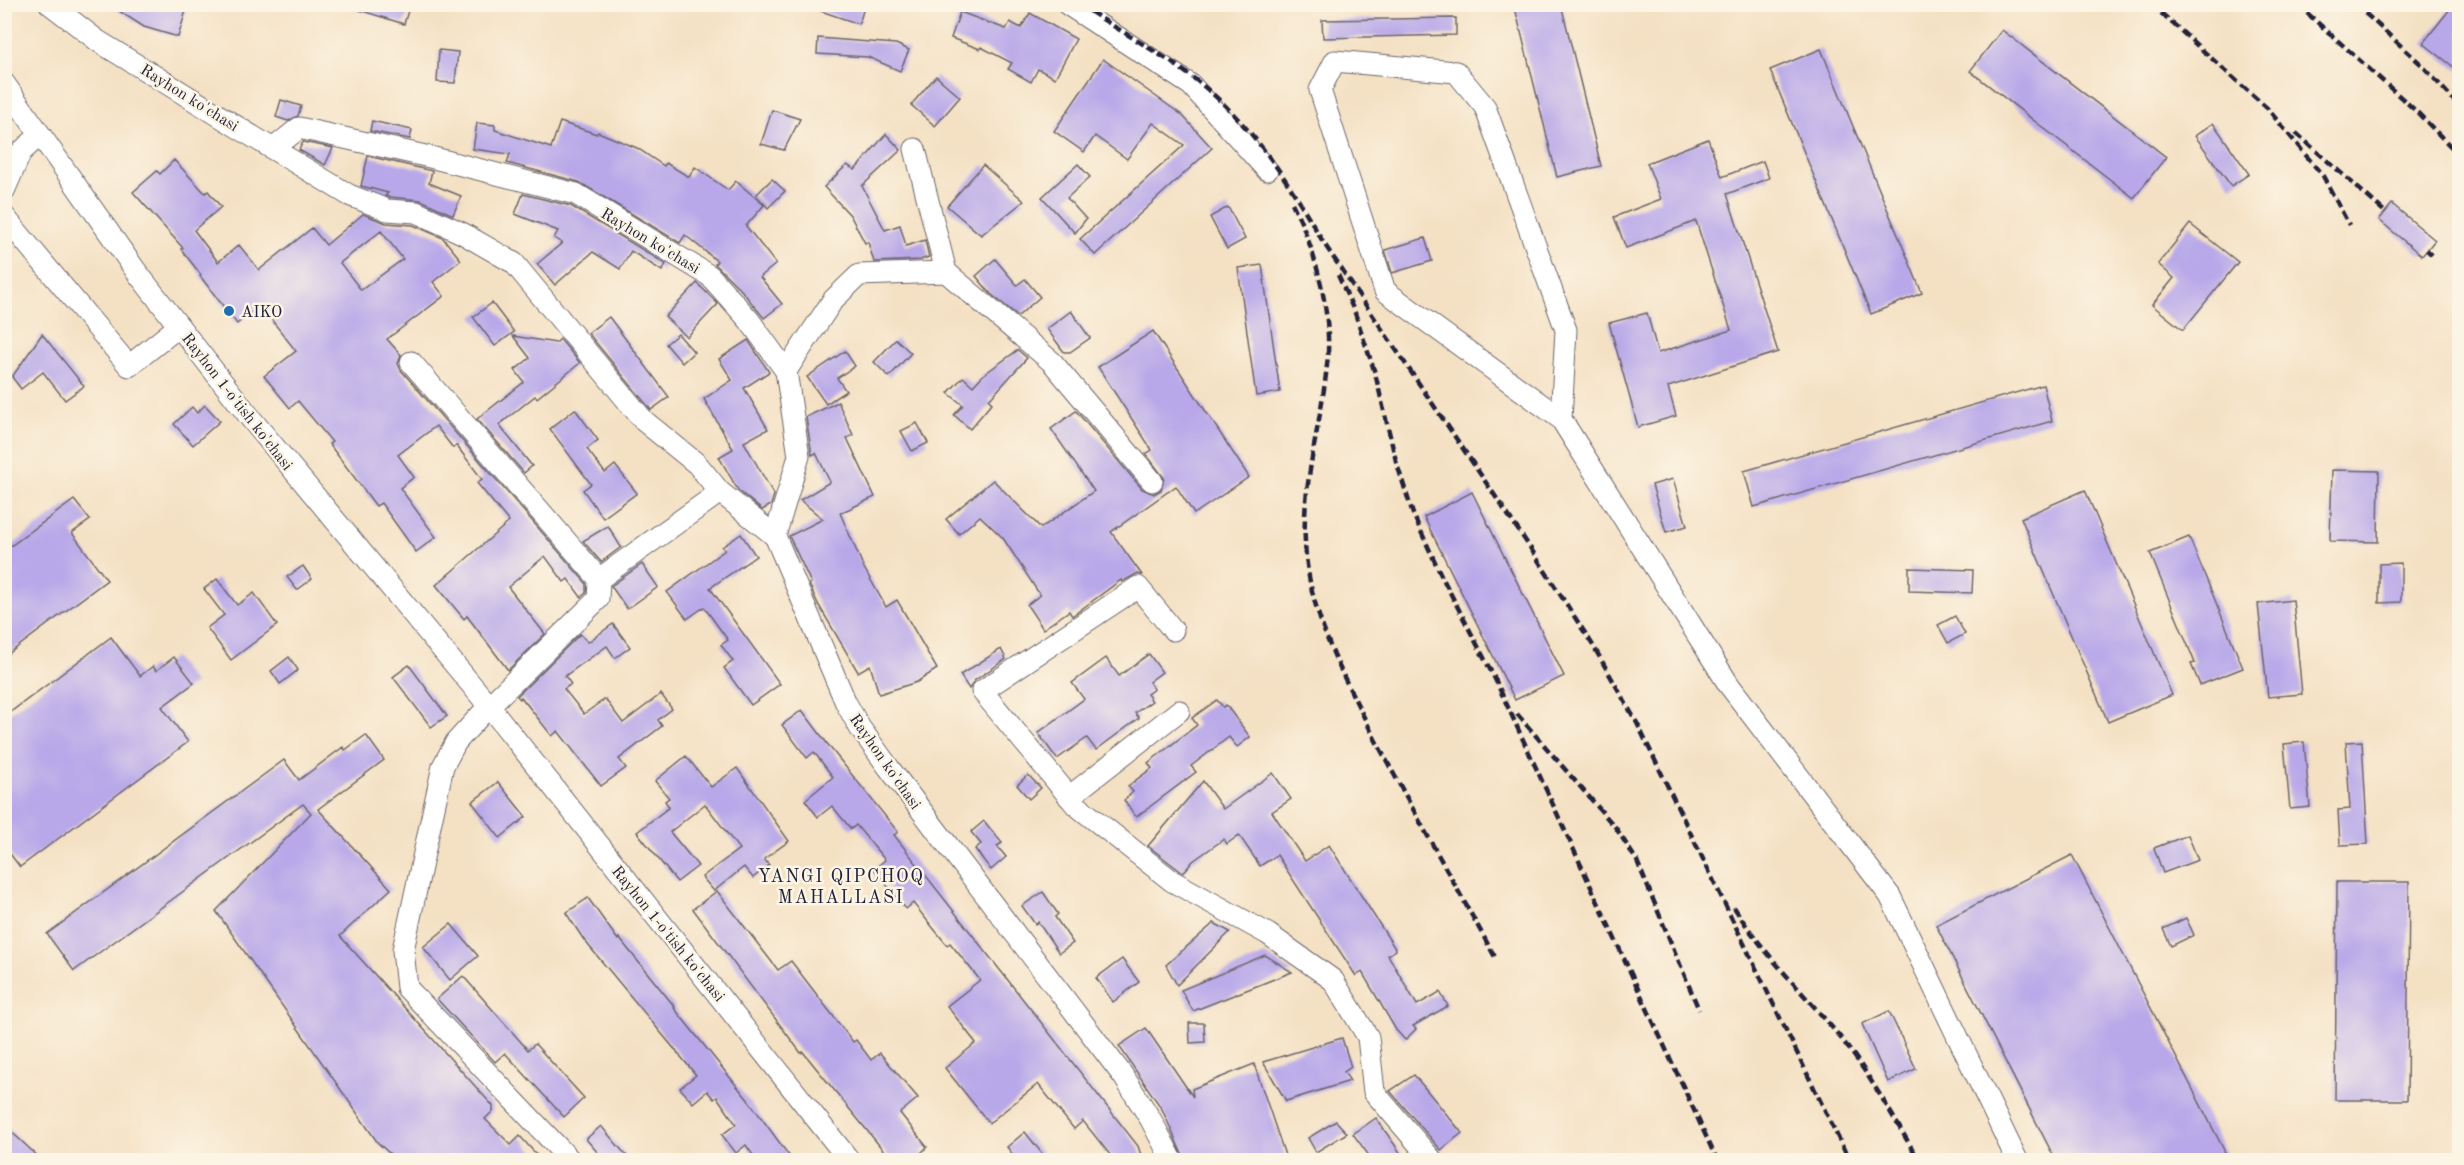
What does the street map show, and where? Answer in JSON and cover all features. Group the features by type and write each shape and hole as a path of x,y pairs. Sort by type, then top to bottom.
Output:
{"street":[{"name":"Rayhon ko'chasi","path":"50,4 98,41 273,149 299,128 430,157 576,194 710,276 749,321 786,371 799,456 775,536 828,663 860,728 1124,1077 1151,1120 1172,1161"},
{"path":"1067,4 1191,85 1267,170"},
{"path":"1561,419 1566,330 1485,107 1456,72 1335,61 1320,90 1385,291 1561,419 1729,685 1890,896 2017,1161"},
{"name":"Rayhon 1-o'tish ko'chasi","path":"4,83 136,271 252,420 489,705 849,1161"},
{"path":"4,191 21,152 40,135"},
{"path":"273,149 349,195 387,210 416,212 462,233 514,263 644,421 697,464 720,492 775,536"},
{"path":"915,149 946,272 1052,362 1152,481"},
{"path":"4,216 129,366 179,326"},
{"path":"786,371 833,300 859,275 946,272"},
{"path":"411,362 599,579 598,598 489,705 456,742 443,766 403,950 406,988 570,1161"},
{"path":"599,579 720,492"},
{"path":"1173,630 1138,587 982,691 1076,805 1172,881 1268,934 1333,980 1368,1037 1374,1092 1432,1161"},
{"path":"1069,797 1179,711"}],"building":[{"path":"108,4 188,4 178,37 144,27"},
{"path":"353,4 410,4 404,24 353,8"},
{"path":"809,4 865,4 859,24 809,7"},
{"path":"1514,4 1561,4 1601,166 1557,177"},
{"path":"2454,4 2460,4 2460,72 2423,43"},
{"path":"960,12 1006,29 1010,22 1021,28 1030,13 1076,39 1055,78 1038,69 1031,82 1008,69 1012,63 981,47 980,49 951,38"},
{"path":"1456,18 1456,35 1323,38 1322,20"},
{"path":"2002,30 2166,157 2134,198 1970,71"},
{"path":"818,38 896,44 909,50 900,71 868,57 817,54"},
{"path":"1821,49 1922,293 1871,314 1770,70"},
{"path":"439,50 458,52 455,83 437,82"},
{"path":"1103,59 1182,115 1212,148 1095,255 1080,239 1184,145 1153,123 1127,159 1095,136 1084,152 1054,131"},
{"path":"936,76 960,97 935,126 911,105"},
{"path":"281,100 301,106 298,116 288,121 276,117"},
{"path":"772,110 800,119 784,150 761,144"},
{"path":"372,121 412,130 410,139 370,131"},
{"path":"560,122 597,134 598,132 637,148 664,166 666,163 689,177 695,167 728,190 736,181 764,205 746,226 776,264 760,277 782,304 764,318 742,291 715,264 717,261 685,235 680,243 579,182 507,163 510,154 473,149 477,123 495,125 495,130 551,148"},
{"path":"2213,123 2249,174 2231,186 2195,136"},
{"path":"886,134 901,150 862,186 885,230 900,225 906,246 925,240 929,257 920,260 874,262 868,242 865,243 850,215 824,187 847,165 855,170"},
{"path":"1708,139 1722,177 1763,161 1769,178 1727,194 1778,352 1668,387 1676,416 1638,427 1609,323 1647,313 1658,353 1731,330 1696,221 1626,248 1614,217 1661,199 1647,163"},
{"path":"303,142 333,148 325,165 299,150"},
{"path":"368,156 432,171 429,183 461,196 453,215 421,200 385,196 388,193 361,186"},
{"path":"174,160 205,193 208,191 221,207 194,230 218,262 239,245 259,270 312,228 326,245 363,214 386,223 413,225 443,238 461,260 433,282 444,296 387,339 401,355 398,364 401,370 586,583 586,593 581,597 568,579 564,582 545,556 508,587 545,634 508,670 467,616 464,619 436,585 509,522 477,483 482,479 456,445 453,448 436,426 398,455 414,477 400,488 436,537 416,552 381,503 376,506 329,444 332,442 298,401 290,408 264,376 296,351 260,305 237,324 200,276 181,249 183,248 133,192 157,171 160,174","holes":["381,231 403,259 361,290 340,263"]},
{"path":"1078,164 1090,177 1067,198 1086,219 1075,233 1042,197"},
{"path":"983,165 1024,201 981,235 947,206"},
{"path":"772,179 785,191 768,208 756,195"},
{"path":"523,194 571,206 666,264 662,271 631,251 620,269 593,252 555,285 537,264 562,243 554,238 558,231 515,214"},
{"path":"2392,204 2435,240 2422,256 2379,220"},
{"path":"1228,207 1245,239 1227,249 1210,217"},
{"path":"2190,224 2238,262 2183,330 2152,305 2174,278 2158,264"},
{"path":"1425,238 1432,261 1392,273 1385,250"},
{"path":"995,259 1017,285 1025,279 1040,297 1018,316 991,294 976,276"},
{"path":"1262,265 1280,392 1256,396 1238,268"},
{"path":"697,283 718,304 687,337 665,317"},
{"path":"492,303 514,332 495,346 473,317"},
{"path":"1071,311 1090,338 1070,352 1064,352 1047,329"},
{"path":"609,317 669,397 651,410 588,333"},
{"path":"1153,331 1249,477 1194,514 1176,486 1111,532 1142,575 1136,574 1122,582 1121,580 1072,616 1069,611 1043,629 1027,605 1040,595 1003,538 980,516 959,534 946,519 993,480 1041,528 1094,491 1051,429 1076,411 1142,489 1154,494 1161,490 1164,478 1146,454 1152,450 1098,367"},
{"path":"42,334 84,386 65,400 43,372 21,389 12,377"},
{"path":"678,334 694,352 682,363 666,344"},
{"path":"513,336 556,343 560,339 580,363 499,425 532,466 524,473 477,419 524,382 515,370 530,358"},
{"path":"896,339 911,353 889,377 874,362"},
{"path":"748,340 769,372 744,388 768,429 744,442 774,495 771,505 762,510 738,490 719,457 733,449 704,399 732,380 719,359"},
{"path":"1018,350 1027,358 989,400 992,403 970,429 954,415 963,405 948,393 963,377 973,386 983,375"},
{"path":"845,351 855,366 837,378 846,391 826,404 807,377"},
{"path":"2043,385 2052,421 1754,507 1744,471"},
{"path":"838,402 853,435 847,438 875,497 840,513 864,568 886,607 897,600 937,669 917,682 879,694 870,665 858,672 818,604 789,536 823,519 800,500 830,482 816,453 812,455 806,417"},
{"path":"205,405 220,421 193,445 174,424 192,407 197,413"},
{"path":"575,409 598,440 587,449 605,473 615,465 637,493 603,518 583,490 591,484 550,429"},
{"path":"917,423 928,443 912,451 901,431"},
{"path":"2332,470 2379,471 2378,542 2330,541"},
{"path":"1673,479 1687,526 1666,532 1652,485"},
{"path":"2085,490 2172,695 2108,722 2021,518"},
{"path":"1472,492 1564,676 1515,700 1424,517"},
{"path":"74,500 90,520 72,533 107,580 4,657 4,551"},
{"path":"608,526 621,547 601,562 583,541"},
{"path":"741,534 756,556 710,588 780,684 751,705 724,668 733,661 721,645 728,640 704,607 687,619 667,592 725,550 722,547"},
{"path":"2189,537 2243,668 2200,685 2191,664 2195,663 2150,553"},
{"path":"2401,563 2401,602 2379,603 2379,564"},
{"path":"642,564 658,587 627,609 611,586"},
{"path":"303,566 312,579 297,590 287,577"},
{"path":"1909,568 1973,570 1972,593 1909,591"},
{"path":"217,579 237,605 254,593 277,625 231,660 207,628 224,615 204,589"},
{"path":"2293,600 2302,694 2268,697 2258,604"},
{"path":"1955,616 1965,634 1948,643 1938,625"},
{"path":"613,624 630,647 615,658 607,646 565,676 571,684 564,689 584,714 605,699 623,723 661,694 672,709 658,720 662,726 619,759 626,768 601,786 558,731 552,736 521,697 520,699 517,696 580,634 588,642"},
{"path":"111,637 140,676 153,666 156,671 174,657 194,683 162,707 188,742 20,867 4,846 4,717"},
{"path":"1001,649 1006,659 975,680 969,689 960,675"},
{"path":"1149,654 1162,672 1149,682 1154,689 1147,694 1152,701 1135,713 1139,718 1096,750 1087,738 1057,759 1038,733 1084,699 1072,683 1106,658 1119,676"},
{"path":"289,657 298,670 280,684 271,671"},
{"path":"409,665 447,716 431,727 393,677"},
{"path":"1217,700 1223,707 1226,705 1250,737 1237,747 1229,737 1191,766 1196,772 1136,817 1124,800 1133,792 1128,786 1152,768 1148,763 1197,725 1192,718"},
{"path":"802,710 898,832 894,835 1138,1146 1143,1161 1115,1161 1083,1121 1074,1129 1038,1084 989,1123 945,1068 976,1043 947,1006 980,980 950,943 947,945 913,903 906,909 874,869 885,860 856,825 851,829 832,806 818,817 805,800 833,777 814,752 807,758 782,725"},
{"path":"366,735 384,760 318,809 391,889 340,936 493,1106 493,1111 485,1119 511,1145 520,1136 542,1161 398,1161 378,1143 216,911 311,813 303,804 74,971 47,934 284,760 299,780 343,747 345,750"},
{"path":"2362,741 2368,844 2340,845 2338,810 2350,809 2346,742"},
{"path":"2304,742 2310,807 2290,809 2284,744"},
{"path":"686,756 711,787 737,768 789,841 764,859 769,865 753,878 744,867 714,891 702,877 739,849 705,804 670,832 698,866 677,882 637,832 669,807 665,801 669,798 655,781"},
{"path":"1273,773 1291,799 1272,812 1305,861 1329,845 1396,950 1388,955 1417,1005 1440,992 1448,1006 1413,1026 1416,1029 1405,1040 1396,1030 1362,972 1356,976 1277,855 1260,866 1239,835 1227,844 1224,839 1193,861 1183,873 1148,846 1203,781 1223,809"},
{"path":"1028,775 1041,788 1029,799 1017,785"},
{"path":"498,782 526,817 500,838 472,802"},
{"path":"984,821 1002,843 997,846 1006,857 991,870 975,849 981,844 971,832"},
{"path":"2188,835 2198,860 2163,873 2154,848"},
{"path":"2072,855 2227,1156 2217,1161 2056,1161 1936,925"},
{"path":"2337,882 2409,882 2407,1100 2335,1100"},
{"path":"717,891 778,970 791,961 853,1042 856,1040 871,1060 880,1053 918,1098 900,1113 927,1147 921,1153 927,1161 892,1161 803,1052 801,1053 693,909"},
{"path":"1043,892 1058,914 1055,917 1073,943 1059,953 1038,922 1035,924 1022,906"},
{"path":"588,898 618,940 619,938 749,1101 793,1161 757,1161 746,1145 736,1153 722,1135 736,1124 717,1097 714,1099 707,1091 693,1103 680,1088 696,1075 584,940 566,913"},
{"path":"2186,918 2194,935 2171,946 2163,929"},
{"path":"1214,923 1230,932 1177,985 1166,965"},
{"path":"451,924 478,956 450,980 423,947"},
{"path":"1265,955 1292,972 1193,1011 1181,990"},
{"path":"1122,959 1139,982 1113,1002 1096,978"},
{"path":"463,976 528,1050 535,1044 584,1098 564,1117 505,1053 495,1062 437,999"},
{"path":"1889,1011 1916,1069 1888,1082 1862,1024"},
{"path":"1189,1023 1204,1023 1205,1042 1190,1043"},
{"path":"1146,1028 1193,1097 1192,1089 1254,1064 1287,1161 1185,1161 1162,1109 1119,1046"},
{"path":"1342,1038 1351,1067 1344,1072 1350,1081 1286,1101 1263,1062"},
{"path":"1414,1075 1462,1133 1441,1150 1390,1091"},
{"path":"1376,1118 1406,1161 1373,1161 1353,1134"},
{"path":"1336,1121 1347,1133 1316,1152 1308,1138"},
{"path":"4,1125 43,1161 4,1161"},
{"path":"601,1126 631,1161 605,1161 586,1139"},
{"path":"1025,1132 1048,1161 1018,1161 1007,1147"}],"railway":[{"path":"1079,4 1164,58 1212,94 1266,152 1296,196 1323,242 1529,546 1594,647 1637,723 1849,1160"},
{"path":"2151,4 2267,108 2323,176 2349,225"},
{"path":"2297,4 2416,111 2460,156"},
{"path":"2355,4 2421,64 2460,107"},
{"path":"2296,133 2385,212"},
{"path":"1292,203 1315,260 1325,303 1327,325 1327,365 1310,467 1305,518 1305,544 1313,594 1326,637 1375,739 1495,957"},
{"path":"2427,250 2432,255"},
{"path":"1338,275 1355,313 1375,373 1396,461 1413,514 1441,575 1495,679 1717,1160"},
{"path":"1517,714 1616,828 1637,861 1699,1010"},
{"path":"1734,907 1771,957 1827,1021 1862,1067 1919,1160"}],"place":[{"name":"AIKO","path":"229,311"}],"district":[{"name":"YANGI QIPCHOQ MAHALLASI","path":"841,886"}]}
